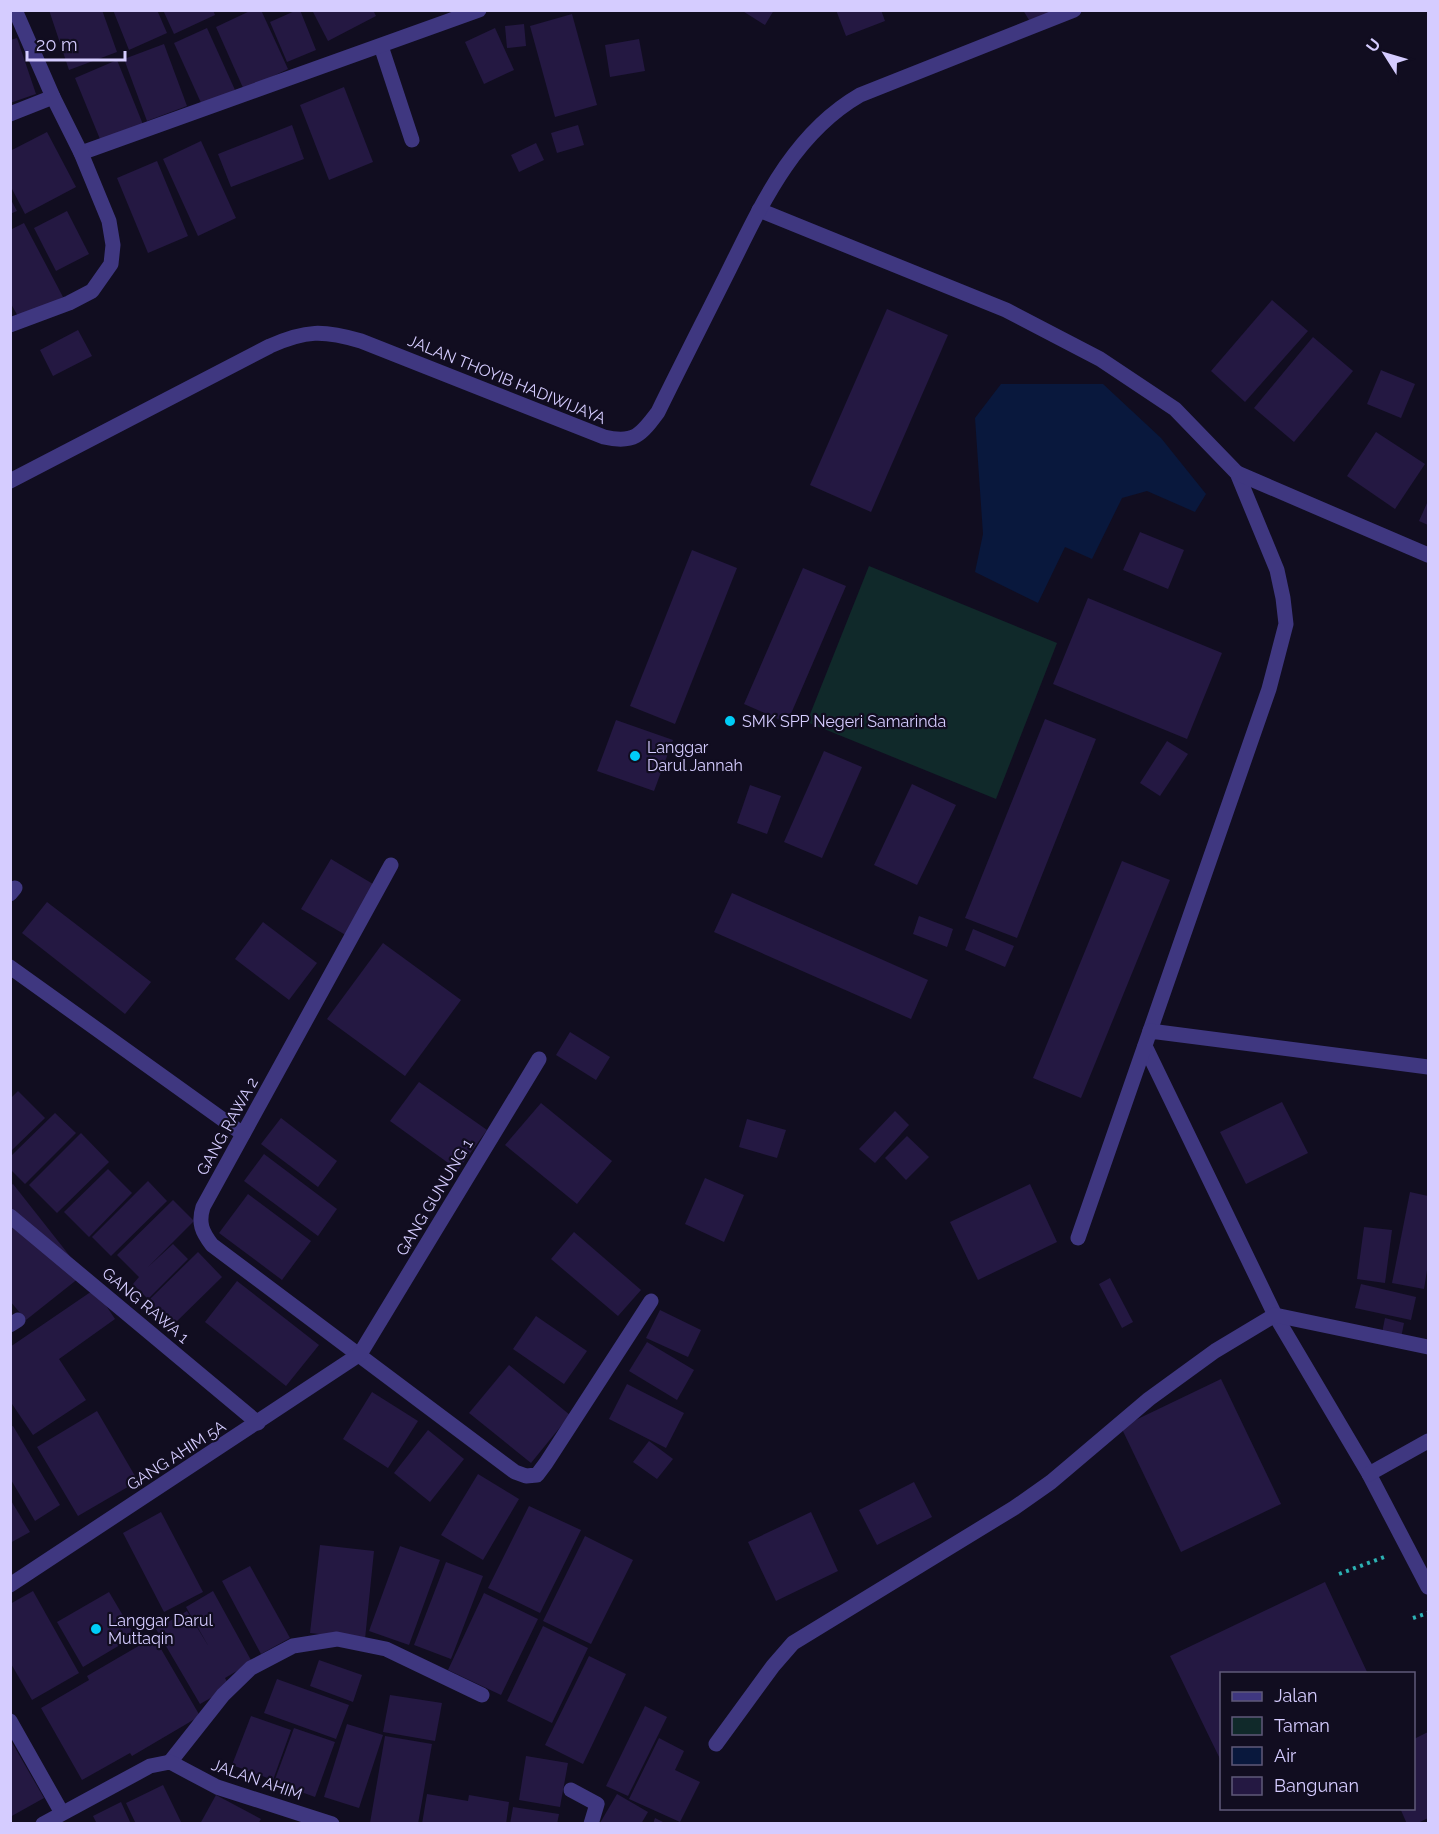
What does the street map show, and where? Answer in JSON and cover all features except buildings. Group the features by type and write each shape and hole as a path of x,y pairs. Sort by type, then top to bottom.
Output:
{"street":[{"path":"10,325 69,303 92,291 111,264 113,245 109,220 81,153 53,97 15,10"},
{"path":"81,153 480,10"},
{"name":"JALAN THOYIB HADIWIJAYA","path":"10,481 270,346 293,336 315,332 339,334 360,341 604,437 616,440 633,439 646,428 658,412 759,210 801,144 840,106 879,87 1074,10"},
{"path":"381,46 412,140"},
{"path":"10,114 53,97"},
{"path":"759,210 1006,310 1100,359 1175,409 1237,473 1277,570 1284,598 1286,624 1269,689 1078,1238"},
{"path":"1237,473 1428,555"},
{"name":"GANG RAWA 2","path":"391,865 203,1207 200,1226 206,1237 212,1245 515,1472 526,1476 537,1475 546,1463 651,1301"},
{"path":"10,967 243,1134"},
{"path":"1150,1031 1428,1067"},
{"path":"1145,1046 1275,1315 1369,1474 1428,1587"},
{"name":"GANG GUNUNG 1","path":"360,1354 539,1059"},
{"name":"GANG RAWA 1","path":"10,1216 258,1423"},
{"path":"716,1744 773,1666 793,1643 1014,1508 1051,1482 1149,1399 1215,1351 1275,1315 1428,1347"},
{"name":"GANG AHIM 5A","path":"10,1586 360,1354"},
{"path":"1369,1474 1428,1441"},
{"path":"43,1824 150,1766 170,1762 223,1695 252,1668 293,1646 337,1639 386,1649 482,1695"},
{"path":"10,1721 62,1814"},
{"name":"JALAN AHIM","path":"170,1762 216,1787 332,1824"},
{"path":"571,1790 597,1804 591,1824"}],"path":[{"path":"1340,1574 1409,1548"},
{"path":"1413,1618 1428,1612"}],"green space":[{"path":"869,566 1057,643 996,799 807,722"}],"water":[{"path":"1001,384 1103,384 1161,438 1206,494 1195,512 1147,491 1122,498 1092,559 1065,547 1038,603 975,572 983,534 975,418"}],"place":[{"name":"SMK SPP Negeri Samarinda","path":"730,721"},
{"name":"Langgar Darul Jannah","path":"635,756"},
{"name":"Langgar Darul Muttaqin","path":"96,1629"}]}
